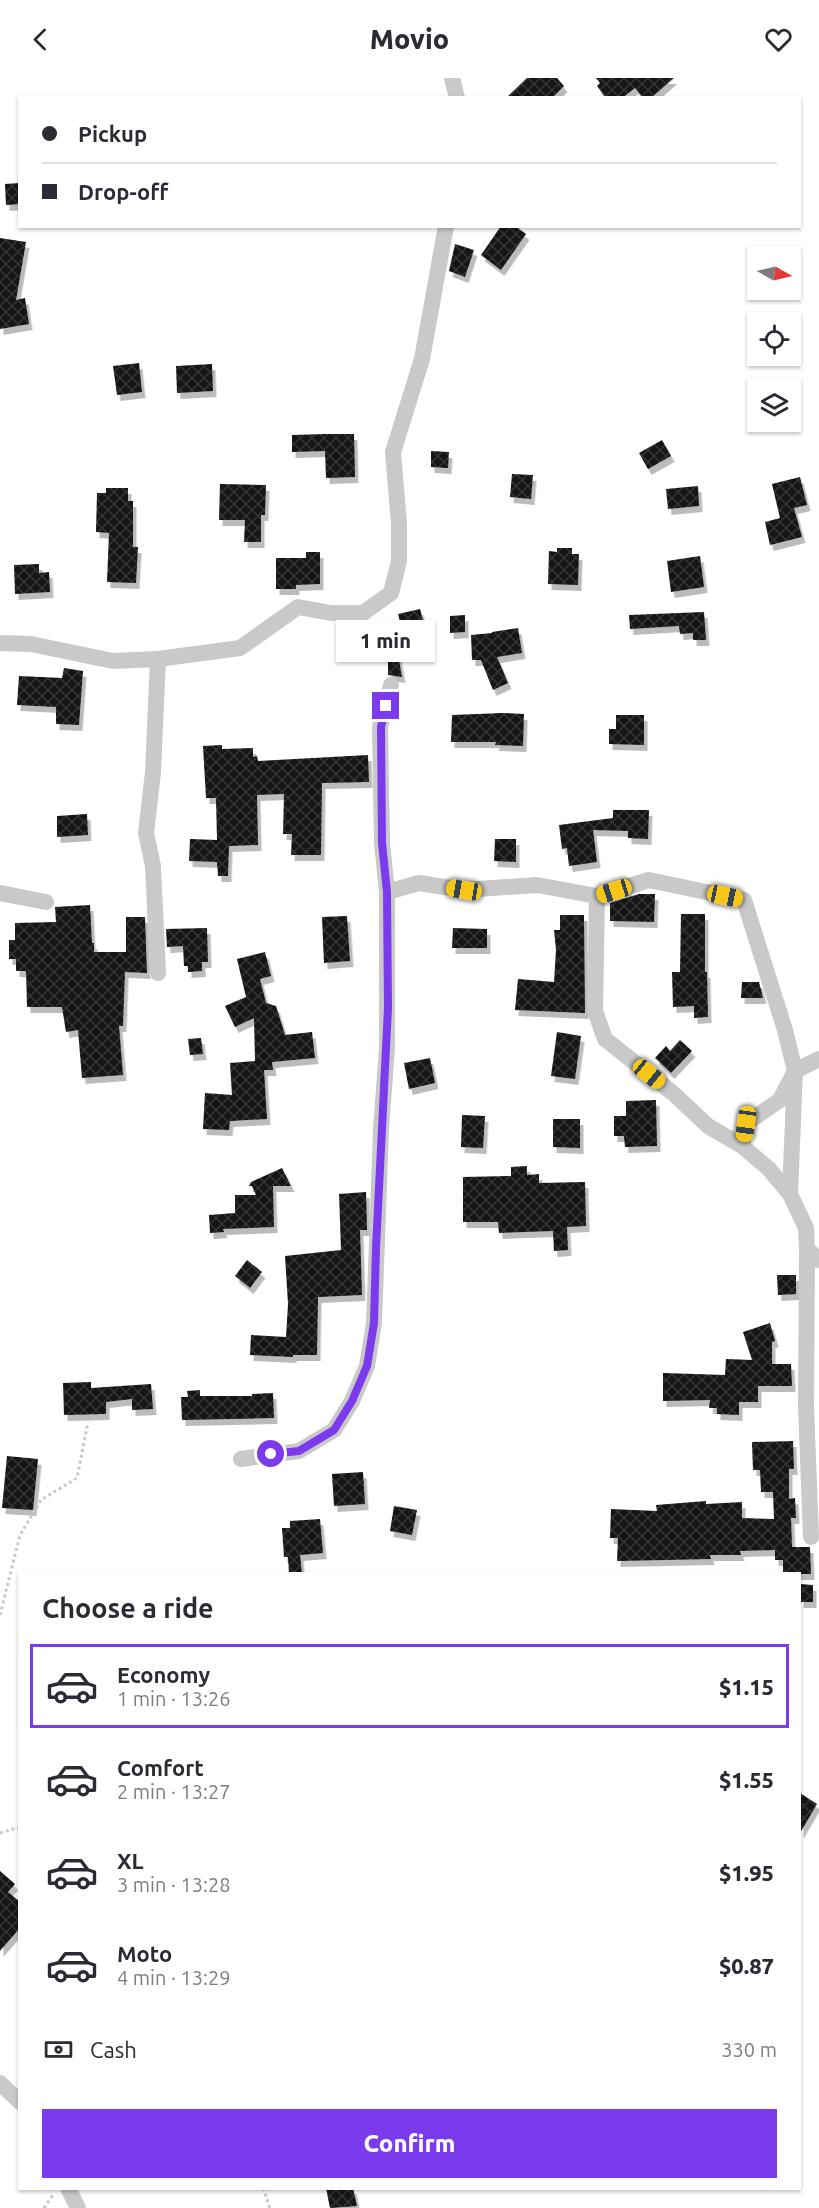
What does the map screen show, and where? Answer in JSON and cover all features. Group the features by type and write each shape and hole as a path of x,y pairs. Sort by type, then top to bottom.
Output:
{"street":[{"path":"452,78 456,96"},
{"path":"0,643 31,644 113,661 240,648 298,607 331,614 363,613 390,593 399,561 399,524 393,452 422,359 446,228"},
{"path":"158,658 153,772 146,833 153,866 158,973"},
{"path":"241,1459 299,1451 334,1430 352,1401 367,1366 374,1323 378,1189 387,1048 387,892 382,843 381,727 391,685"},
{"path":"387,892 418,883 464,890 537,885 597,896 650,880 744,900 785,1030 795,1071 790,1194"},
{"path":"0,893 46,902"},
{"path":"597,896 595,1011 605,1040 674,1094 708,1126 742,1146 769,1170 790,1194 806,1228 813,1254 806,1406 811,1537"},
{"path":"742,1146 746,1124 780,1100 795,1071 819,1059"},
{"path":"0,2083 18,2100"},
{"path":"69,2190 78,2208"}],"path":[{"path":"0,1615 20,1535 41,1500 77,1478 88,1422"},
{"path":"0,1833 18,1828"},
{"path":"44,2208 56,2190"},
{"path":"264,2190 270,2208"}],"building":[{"path":"527,78 557,78 564,86 554,96 508,96"},
{"path":"596,78 674,78 653,96 641,96 635,88 625,96 604,96 597,86 600,83"},
{"path":"18,183 18,204 6,205 5,184"},
{"path":"500,228 518,228 526,234 501,270 481,255"},
{"path":"0,238 26,242 16,300 25,298 29,324 0,329"},
{"path":"455,244 474,250 465,277 449,271"},
{"path":"139,363 142,392 117,395 113,366"},
{"path":"212,364 213,391 177,393 176,366"},
{"path":"354,434 355,477 326,478 325,451 292,452 292,435"},
{"path":"662,440 671,456 648,469 639,453"},
{"path":"431,451 449,452 448,468 431,467"},
{"path":"512,474 533,475 531,499 510,497"},
{"path":"800,477 807,505 794,508 802,537 770,545 765,522 780,518 772,484"},
{"path":"220,484 266,485 265,515 261,515 261,542 244,542 245,520 219,520"},
{"path":"698,486 699,506 668,509 666,489"},
{"path":"106,488 128,488 128,501 133,501 133,547 138,547 136,583 107,582 109,533 96,532 97,493 106,493"},
{"path":"557,548 572,548 572,554 579,554 578,585 548,584 549,551 557,552"},
{"path":"306,552 320,552 320,584 296,585 296,589 276,589 276,558 306,558"},
{"path":"700,556 704,587 671,592 667,561"},
{"path":"39,564 39,573 49,572 50,592 15,594 14,565"},
{"path":"420,609 424,624 402,629 398,614"},
{"path":"704,612 706,640 693,640 693,633 680,634 679,626 630,629 629,615"},
{"path":"465,615 465,632 450,633 450,616"},
{"path":"518,628 522,653 497,657 508,683 493,690 481,660 472,660 471,635"},
{"path":"388,638 395,638 402,677 388,675"},
{"path":"64,668 83,671 79,725 56,724 56,707 17,705 19,676 62,678"},
{"path":"524,714 523,746 495,745 496,742 451,742 452,715"},
{"path":"616,715 644,715 644,745 609,744 609,729 616,729"},
{"path":"222,745 222,749 253,748 253,757 257,756 258,761 368,755 369,782 322,783 321,855 291,855 292,834 283,834 284,794 257,795 258,845 229,846 228,876 218,876 217,862 189,861 190,839 217,840 216,798 206,798 203,746"},
{"path":"613,810 649,810 648,839 628,838 628,831 593,830 597,862 569,866 567,848 562,849 559,825 613,818"},
{"path":"87,814 88,835 57,837 57,816"},
{"path":"495,839 516,839 516,862 494,861"},
{"path":"639,894 655,894 654,922 610,921 610,903"},
{"path":"90,905 94,952 126,952 126,917 145,917 147,973 125,972 123,1026 119,1026 123,1075 82,1078 78,1030 66,1032 62,1007 27,1007 26,971 16,971 16,959 9,959 9,940 15,940 15,923 56,922 55,907"},
{"path":"681,914 705,914 708,1017 694,1018 694,1006 673,1007 672,972 680,972"},
{"path":"560,915 584,915 585,1013 515,1010 518,979 554,982 556,950 554,930 560,930"},
{"path":"347,916 350,961 324,963 322,917"},
{"path":"207,928 208,962 202,962 202,971 188,972 188,966 184,966 183,946 167,947 166,929"},
{"path":"453,928 487,929 487,948 452,948"},
{"path":"265,952 271,976 260,979 266,1003 276,1006 285,1035 312,1032 315,1058 272,1062 273,1070 264,1070 267,1119 230,1121 229,1130 203,1129 205,1093 232,1095 230,1063 255,1061 254,1018 235,1027 225,1006 246,997 237,959"},
{"path":"742,982 759,982 763,998 741,998"},
{"path":"557,1032 581,1036 575,1079 551,1076"},
{"path":"201,1038 203,1054 190,1055 188,1039"},
{"path":"680,1040 692,1051 671,1073 655,1058 666,1046 670,1051"},
{"path":"430,1058 435,1083 409,1089 404,1063"},
{"path":"656,1100 657,1146 625,1147 624,1136 614,1136 614,1116 626,1116 626,1101"},
{"path":"462,1115 485,1116 483,1148 461,1147"},
{"path":"553,1119 580,1119 580,1148 553,1147"},
{"path":"527,1166 527,1175 539,1174 539,1183 585,1182 586,1226 567,1227 568,1250 554,1251 553,1231 499,1233 498,1222 463,1222 463,1177 511,1176 511,1167"},
{"path":"282,1168 291,1186 273,1186 274,1227 223,1229 224,1232 210,1233 209,1215 235,1213 235,1195 256,1195 252,1186 249,1186 251,1182"},
{"path":"366,1192 367,1230 360,1230 362,1295 318,1297 317,1355 293,1355 293,1357 250,1355 251,1335 286,1337 288,1304 285,1256 341,1250 339,1194"},
{"path":"247,1260 262,1272 250,1288 235,1276"},
{"path":"777,1275 796,1275 796,1294 778,1295"},
{"path":"770,1323 775,1341 772,1342 772,1364 791,1364 792,1386 758,1386 758,1402 739,1402 739,1415 717,1414 717,1408 709,1408 710,1400 663,1401 663,1373 725,1375 726,1359 752,1360 743,1332"},
{"path":"91,1382 91,1388 151,1384 153,1409 132,1410 132,1399 106,1402 106,1414 64,1415 63,1383"},
{"path":"200,1390 200,1396 252,1396 252,1394 273,1393 274,1418 182,1420 181,1397 188,1397 187,1391"},
{"path":"793,1441 794,1469 789,1469 789,1499 795,1498 796,1518 791,1518 792,1547 810,1547 811,1574 783,1572 783,1560 775,1560 775,1550 740,1551 741,1555 710,1555 711,1559 617,1561 618,1538 610,1538 611,1509 657,1511 656,1505 706,1501 706,1504 742,1502 742,1518 774,1519 773,1492 761,1492 760,1470 753,1470 752,1442"},
{"path":"7,1456 38,1459 33,1510 2,1508"},
{"path":"363,1472 365,1504 334,1506 332,1474"},
{"path":"394,1506 417,1510 412,1535 390,1531"},
{"path":"320,1519 323,1553 300,1555 302,1572 289,1572 288,1557 284,1557 282,1528 290,1528 290,1521"},
{"path":"801,1584 813,1585 813,1602 801,1602"},
{"path":"801,1794 817,1804 801,1831"},
{"path":"0,1871 15,1884 8,1892 18,1900 18,1930 0,1951"},
{"path":"326,2190 353,2190 357,2206 330,2208"}],"route":[{"path":"271,1454 299,1451 334,1430 352,1401 367,1366 374,1323 388,1008 387,892 382,843 381,727 386,706"}]}
